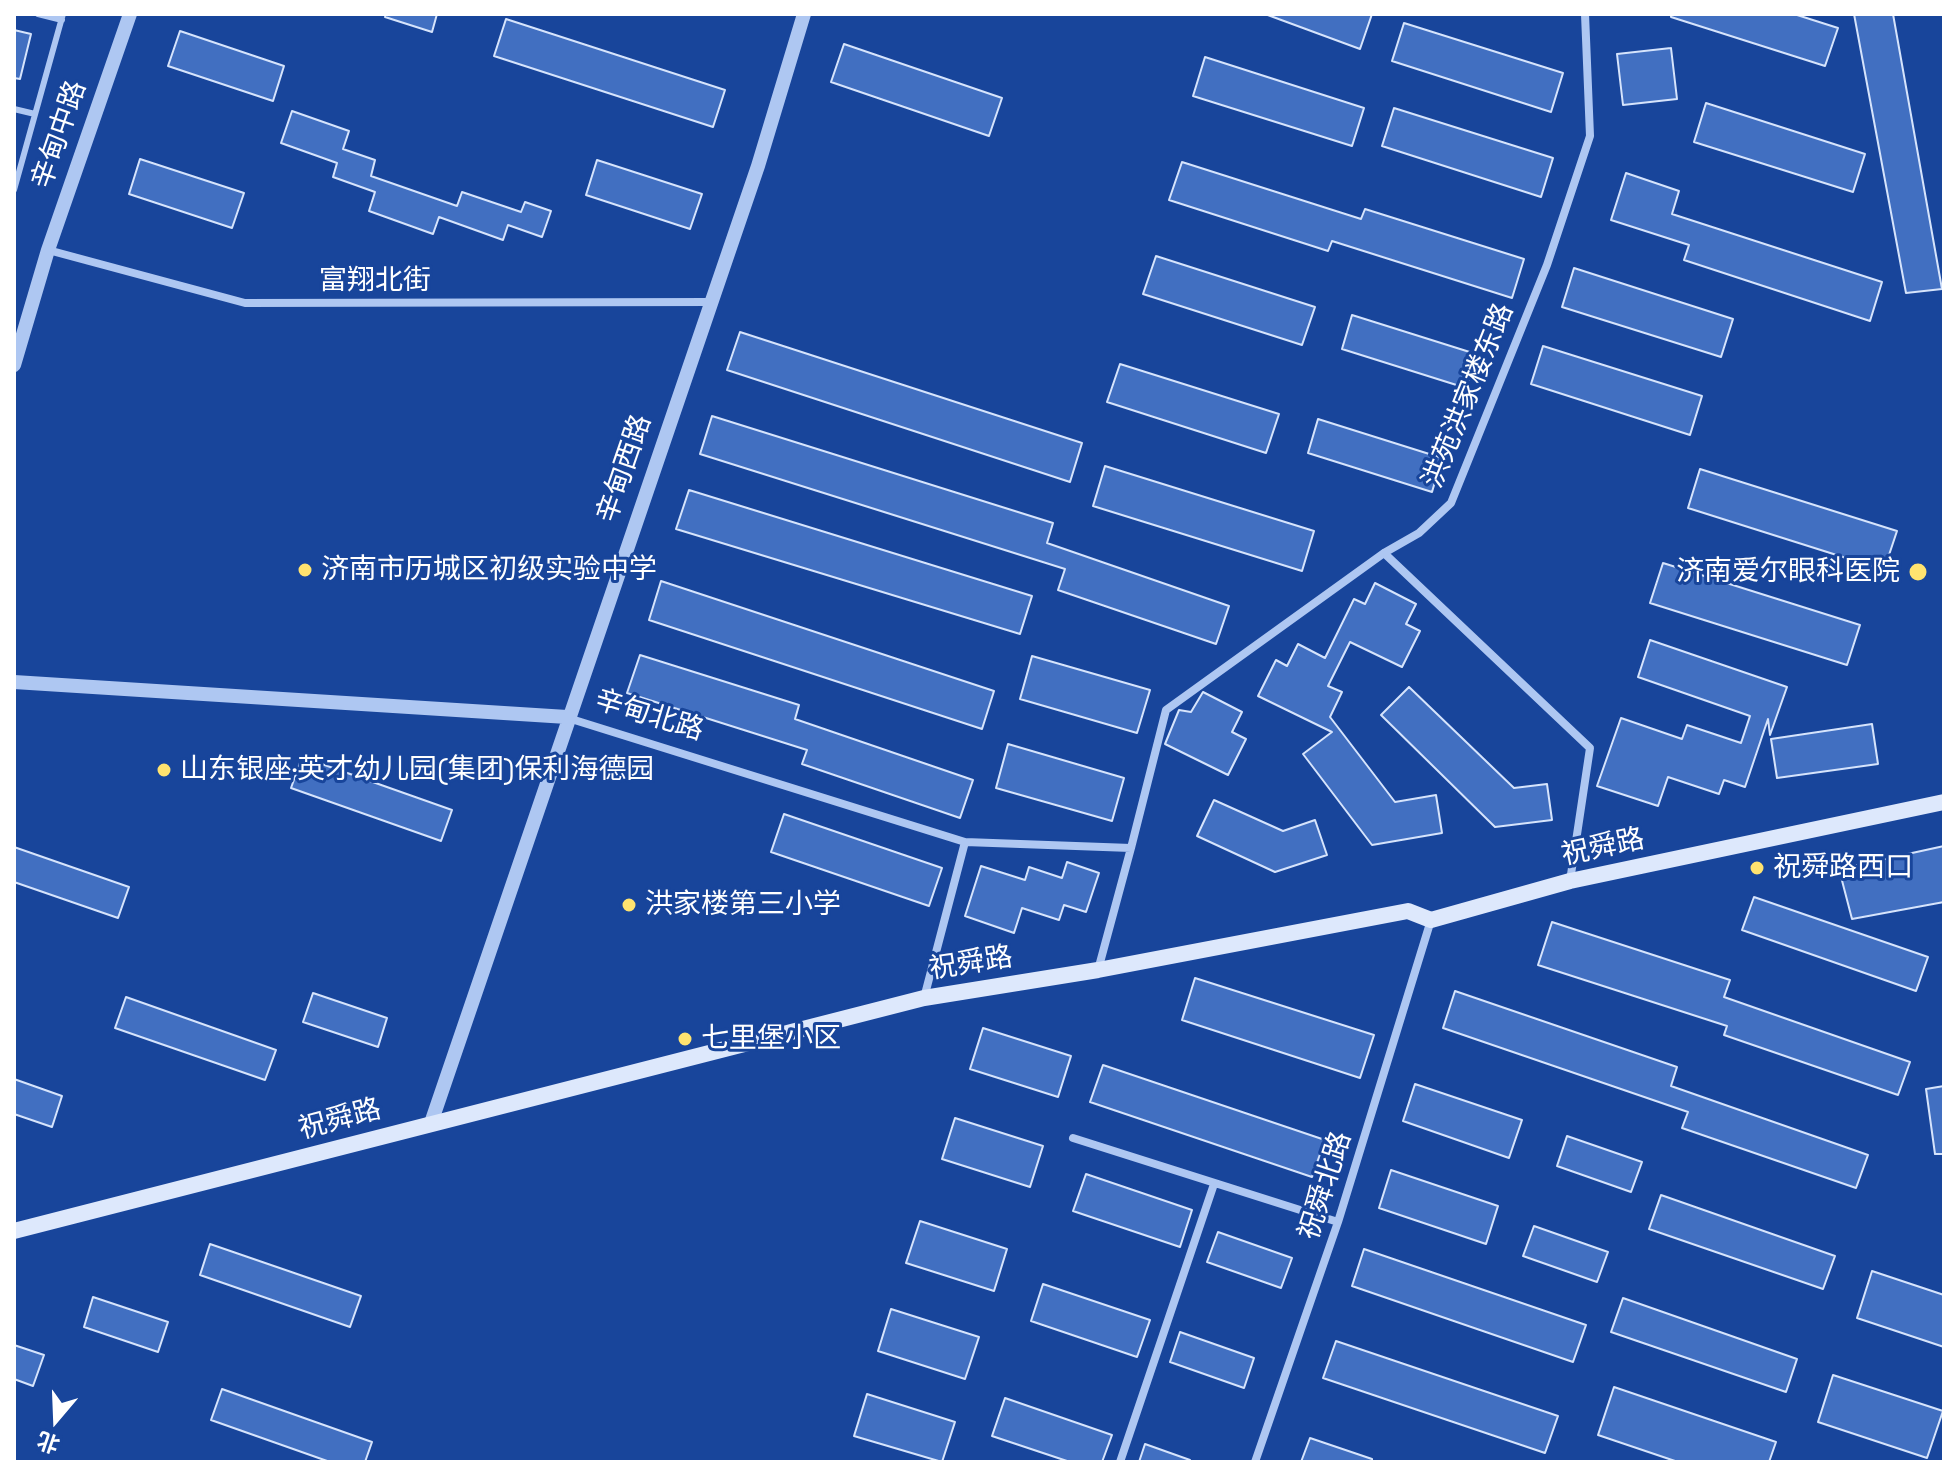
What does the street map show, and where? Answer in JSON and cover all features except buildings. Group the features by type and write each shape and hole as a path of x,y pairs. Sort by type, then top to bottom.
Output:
{"main road":[{"name":"祝舜路","path":"14,1231 924,998 1098,970 1408,911 1431,920 1570,881 1944,802"}],"street":[{"name":"辛甸中路","path":"14,365 17,344 48,250 130,14"},
{"name":"辛甸西路","path":"431,1123 567,717 758,166 804,14"},
{"name":"洪苑洪家楼东路","path":"1131,848 1166,710 1384,553 1419,533 1451,503 1547,265 1590,136 1585,14"},
{"name":"富翔北街","path":"48,250 245,303 710,302"},
{"path":"1384,553 1590,748 1570,881"},
{"name":"辛甸北路","path":"14,682 567,717 965,842 1131,848"},
{"path":"924,998 965,842"},
{"path":"1098,970 1131,848"},
{"name":"祝舜北路","path":"1255,1462 1338,1222 1431,920"},
{"path":"1073,1138 1338,1222"},
{"path":"1120,1462 1214,1184"}],"lane":[{"path":"14,190 62,17 38,14"},
{"path":"14,109 35,114"}],"place":[{"name":"济南市历城区初级实验中学","path":"305,570"},
{"name":"济南爱尔眼科医院","path":"1918,572"},
{"name":"山东银座·英才幼儿园(集团)保利海德园","path":"164,770"},
{"name":"祝舜路西口","path":"1757,868"},
{"name":"洪家楼第三小学","path":"629,905"},
{"name":"七里堡小区","path":"685,1039"}]}
